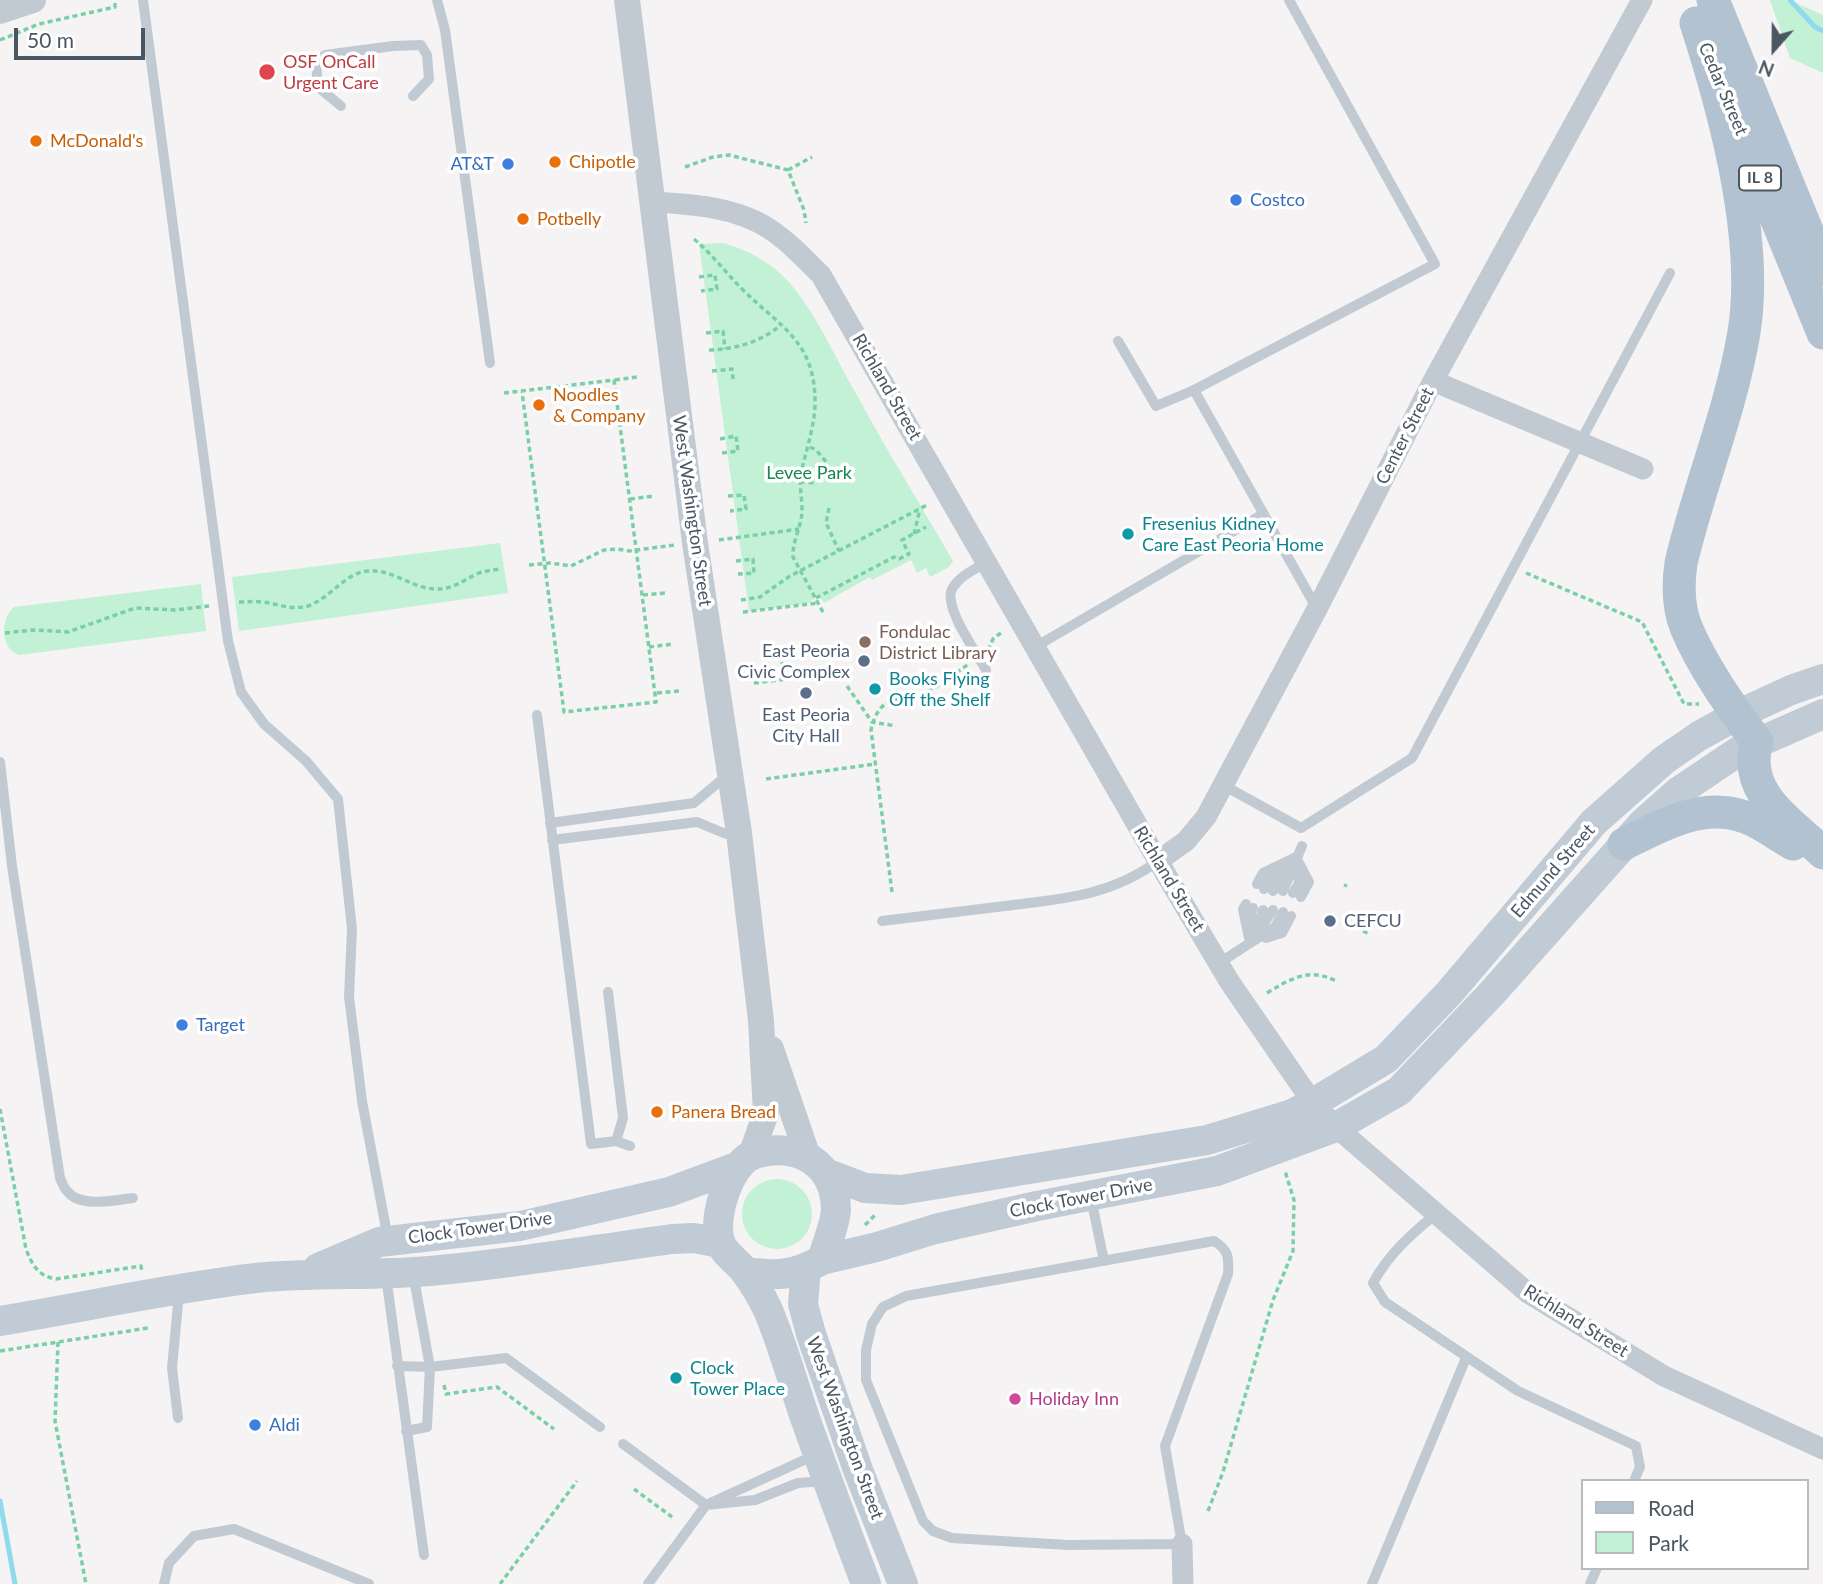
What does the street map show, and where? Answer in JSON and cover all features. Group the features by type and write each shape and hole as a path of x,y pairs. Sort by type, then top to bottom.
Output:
{"main road":[{"name":"Cedar Street","path":"1697,8 1737,58 1823,270"},
{"name":"Cedar Street","path":"1697,8 1823,333"},
{"path":"1697,8 1722,109 1738,192 1748,283 1744,330 1737,366 1687,538 1681,563 1679,591 1686,627 1727,701 1757,742 1752,761 1760,790 1769,802 1823,853"},
{"path":"1737,58 1823,206"},
{"name":"Edmund Street","path":"1313,1103 1386,1059 1449,993 1573,845 1628,790 1664,760 1737,715 1791,690 1823,679"},
{"name":"Edmund Street","path":"1336,1127 1399,1091 1492,993 1624,844 1678,792 1757,742 1823,714"},
{"path":"1624,844 1681,818 1697,814 1732,814 1744,816 1762,825 1823,862"},
{"name":"Clock Tower Drive","path":"818,1165 865,1188 901,1190 1207,1140 1292,1114 1313,1103"},
{"name":"Clock Tower Drive","path":"814,1264 935,1229 1217,1171 1336,1127"},
{"path":"788,1149 818,1165 836,1209 814,1264 786,1275 745,1272 720,1243 718,1223 720,1203 745,1160 788,1149"},
{"name":"Clock Tower Drive","path":"304,1273 379,1242 520,1226 665,1193 745,1160"},
{"path":"399,1272 422,1255 546,1236 651,1205 665,1193"},
{"name":"Clock Tower Drive","path":"14,1319 180,1288 304,1273 399,1272 694,1238 720,1243"},
{"name":"West Washington Street","path":"814,1264 803,1304 838,1471 866,1584"},
{"name":"West Washington Street","path":"745,1272 769,1311 838,1471 903,1584"}],"street":[{"path":"0,11 33,0"},
{"name":"West Washington Street","path":"627,0 695,543 739,833 761,1021 766,1113 745,1160"},
{"name":"Center Street","path":"1158,861 1186,841 1206,817 1317,609 1433,381 1642,0"},
{"name":"Richland Street","path":"653,202 691,204 729,212 766,227 794,248 821,275 1158,861 1219,963 1313,1103 1336,1127 1528,1293 1653,1369 1823,1449"},
{"path":"1433,381 1643,469"},
{"name":"West Washington Street","path":"761,1021 818,1165"},
{"path":"1182,1544 1182,1584"}],"lane":[{"path":"143,0 228,641 241,692 264,724 306,761 338,799 352,929 349,997 362,1101 388,1241"},
{"path":"437,0 445,30 490,363"},
{"path":"1118,341 1156,406 1194,390 1435,264 1289,0"},
{"path":"341,106 318,86 316,63 325,55 421,45 427,55 429,79 413,96"},
{"path":"1223,785 1301,828 1412,758 1670,272"},
{"path":"1194,390 1317,609"},
{"path":"1034,648 1263,514"},
{"path":"986,670 953,611 950,598 960,579 987,562"},
{"path":"537,715 591,1144 616,1141 630,1146"},
{"path":"0,762 12,866 60,1178 69,1194 83,1200 133,1198"},
{"path":"550,823 694,803 719,782 731,780"},
{"path":"552,840 696,822 726,834 739,833"},
{"path":"1278,891 1309,882 1299,852"},
{"path":"1278,891 1299,852"},
{"path":"1278,891 1271,876 1299,852"},
{"path":"882,921 1072,898 1106,890 1137,877 1158,861"},
{"path":"1250,943 1266,924 1268,910"},
{"path":"1250,943 1251,911 1268,910"},
{"path":"1219,963 1250,943 1282,933 1268,910"},
{"path":"608,992 623,1118 616,1141"},
{"path":"1090,1196 1104,1261"},
{"path":"1436,1214 1417,1229 1384,1263 1373,1283 1385,1301 1518,1391 1636,1446 1640,1466 1635,1479"},
{"path":"1214,1241 1224,1247 1229,1258 1228,1274 1165,1446 1182,1544 1068,1545 952,1538 933,1531 923,1521 866,1380 866,1350 872,1324 883,1307 906,1296 1214,1241"},
{"path":"399,1272 397,1366 424,1555"},
{"path":"399,1272 430,1367 426,1427 406,1431"},
{"path":"178,1418 172,1368 180,1288"},
{"path":"397,1366 430,1367 506,1358 600,1427"},
{"path":"1372,1584 1466,1358"},
{"path":"623,1444 706,1506 755,1500 838,1471"},
{"path":"648,1584 706,1506 748,1484 838,1471"},
{"path":"164,1584 169,1563 194,1536 234,1529 369,1584"}],"path":[{"path":"0,40 39,23 115,7 115,0"},
{"path":"685,167 713,157 729,155 788,170 812,158"},
{"path":"788,170 804,210 806,223"},
{"path":"694,239 709,251 752,300 782,324 798,341 807,356 815,403 809,447 800,481 802,508 793,557 824,614"},
{"path":"699,277 715,275 717,289 701,291"},
{"path":"709,350 753,342 782,324"},
{"path":"706,333 723,331 724,349"},
{"path":"712,371 732,369 733,379"},
{"path":"505,393 637,377"},
{"path":"522,392 564,712 656,702 614,380"},
{"path":"720,439 736,436 738,451 722,453"},
{"path":"809,447 816,450 828,464"},
{"path":"800,481 814,482"},
{"path":"728,496 744,495 746,509 730,511"},
{"path":"630,499 654,496"},
{"path":"741,600 760,597 801,570 927,505"},
{"path":"829,508 826,523 839,551"},
{"path":"914,534 920,509"},
{"path":"743,612 817,600 894,557 899,559 909,555 902,540 926,527"},
{"path":"719,540 799,529"},
{"path":"529,565 571,566 604,550 681,545"},
{"path":"736,561 752,559 754,573 738,574"},
{"path":"1514,568 1642,622 1684,704 1699,704"},
{"path":"239,602 259,602 286,608 303,607 322,599 348,579 364,571 385,572 415,585 440,589 458,585 478,574 500,569"},
{"path":"643,595 666,593"},
{"path":"5,633 33,629 68,632 135,608 175,610 209,606"},
{"path":"988,652 992,639 1002,632"},
{"path":"649,647 673,644"},
{"path":"754,682 786,679 782,662"},
{"path":"892,892 872,722 886,704 899,697 929,691 971,663"},
{"path":"847,686 872,722 896,726"},
{"path":"656,693 679,691"},
{"path":"766,779 875,764"},
{"path":"1363,931 1369,934"},
{"path":"1267,993 1297,976 1321,975 1336,981"},
{"path":"0,1109 26,1250 35,1268 47,1277 63,1279 142,1266"},
{"path":"1208,1511 1223,1472 1273,1300 1293,1251 1294,1200 1285,1171"},
{"path":"857,1234 884,1206"},
{"path":"0,1352 148,1328"},
{"path":"58,1342 55,1421 86,1584"},
{"path":"443,1379 446,1394 497,1387 554,1429"},
{"path":"500,1584 578,1480"},
{"path":"634,1489 672,1517"}],"green space":[{"path":"1770,0 1789,0 1823,15 1823,73 1790,58"},
{"name":"Levee Park","path":"723,243 749,253 773,267 798,293 826,337 953,561 949,567 930,577 926,568 917,573 911,560 872,580 870,577 824,603 819,595 809,603 749,611 699,244"},
{"path":"500,543 508,593 239,631 232,577"},
{"path":"201,584 206,631 19,655 5,640 4,626 14,607"},
{"path":"777,1179 802,1189 812,1214 802,1239 777,1249 752,1239 742,1214 752,1189"}],"waterway":[{"path":"1790,0 1815,27 1823,31"},
{"path":"0,1501 15,1584"}],"place":[{"name":"OSF OnCall Urgent Care","path":"267,72"},
{"name":"McDonald's","path":"36,141"},
{"name":"Chipotle","path":"555,162"},
{"name":"AT&T","path":"508,164"},
{"name":"Costco","path":"1236,200"},
{"name":"Potbelly","path":"523,219"},
{"name":"Noodles & Company","path":"539,405"},
{"name":"Fresenius Kidney Care East Peoria Home","path":"1128,534"},
{"name":"Fondulac District Library","path":"865,642"},
{"name":"East Peoria Civic Complex","path":"864,661"},
{"name":"Books Flying Off the Shelf","path":"875,689"},
{"name":"East Peoria City Hall","path":"806,693"},
{"name":"CEFCU","path":"1330,921"},
{"name":"Target","path":"182,1025"},
{"name":"Panera Bread","path":"657,1112"},
{"name":"Clock Tower Place","path":"676,1378"},
{"name":"Holiday Inn","path":"1015,1399"},
{"name":"Aldi","path":"255,1425"}]}
